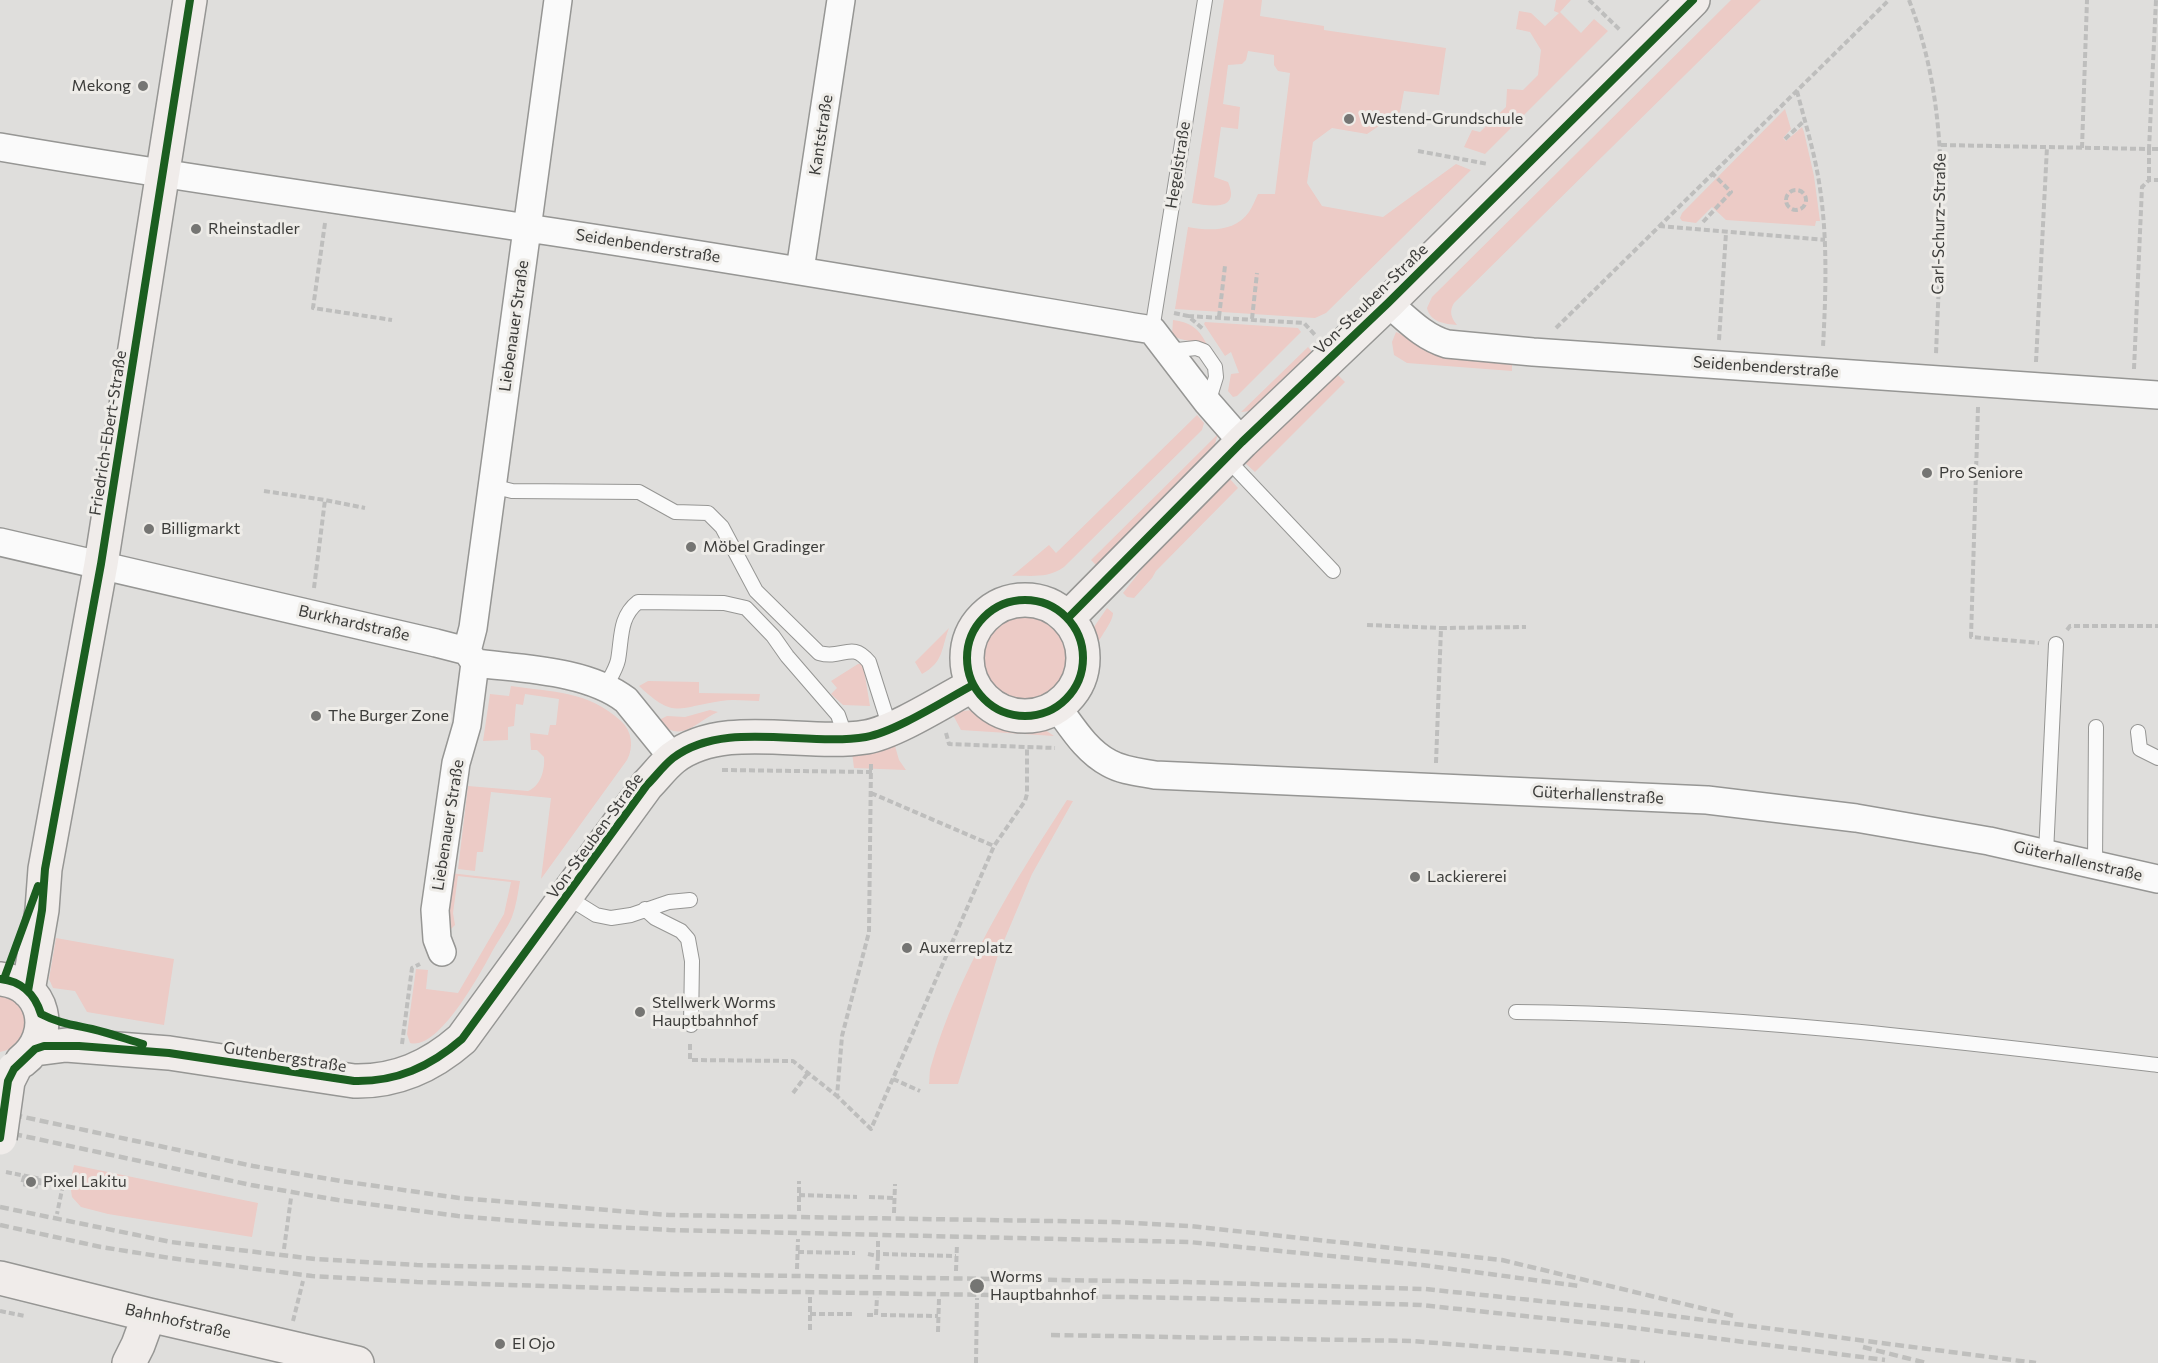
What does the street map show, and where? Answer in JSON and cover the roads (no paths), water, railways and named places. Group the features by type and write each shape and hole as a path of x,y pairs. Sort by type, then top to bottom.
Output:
{"street":[{"name":"Friedrich-Ebert-Straße","path":"17,1062 42,1032 18,991 45,869 101,564 190,0"},
{"name":"Liebenauer Straße","path":"442,952 437,939 435,910 456,763 467,725 473,628 558,0"},
{"name":"Kantstraße","path":"800,270 841,0"},
{"name":"Von-Steuben-Straße","path":"1068,618 1234,451 1388,303 1693,0"},
{"name":"Seidenbenderstraße","path":"0,147 163,175 800,270 1152,330"},
{"name":"Seidenbenderstraße","path":"1388,303 1423,333 1447,344 1533,352 2146,394"},
{"path":"1152,330 1208,403 1234,451"},
{"name":"Burkhardstraße","path":"0,542 310,613 471,657 575,676 606,686 621,696 635,709 673,758"},
{"path":"1017,600 1049,605 1068,618 1080,637 1084,659 1074,691 1057,707 1038,716 1016,716 987,703 973,685 967,665 969,643 979,623 995,608 1017,600"},
{"name":"Von-Steuben-Straße","path":"398,1077 432,1062 462,1039 647,785 673,758 689,749 719,739 868,735 973,685"},
{"name":"Güterhallenstraße","path":"1057,707 1080,738 1108,763 1126,770 1155,775 1707,800 1856,818 1989,841 2158,879"},
{"name":"Gutenbergstraße","path":"18,991 63,1023 93,1029 168,1053"},
{"name":"Gutenbergstraße","path":"17,1062 66,1045 168,1053 354,1081 375,1082 398,1077"},
{"path":"0,1138 8,1081 17,1062"},
{"name":"Bahnhofstraße","path":"0,1278 357,1363"},
{"path":"129,1363 149,1315"}],"lane":[{"name":"Hegelstraße","path":"1152,330 1205,0"},
{"path":"1234,451 1333,571"},
{"path":"492,486 512,491 639,492 675,512 708,513 722,527 756,591 819,652 831,656 851,651 862,655 868,662 868,735"},
{"path":"606,686 618,663 623,622 627,614 638,603 724,603 746,608 773,636 787,656 838,715 868,735"},
{"path":"2046,853 2056,644"},
{"path":"2095,864 2096,727"},
{"path":"2138,732 2140,749 2158,758"},
{"path":"567,897 596,915 611,918 631,915 669,902 690,900"},
{"path":"645,909 655,918 681,931 688,939 692,960 691,1025"},
{"path":"1516,1012 1586,1013 1876,1034 2158,1065"}],"railway":[{"path":"0,1112 253,1166 459,1198 669,1215 1114,1222 1190,1226 1502,1260 1734,1316"},
{"path":"0,1131 251,1185 338,1200 458,1216 669,1230 1189,1242 1422,1265 1579,1286"},
{"path":"0,1207 171,1242 315,1259 670,1274 1187,1282 1425,1289 1627,1310 2036,1363"},
{"path":"0,1225 101,1247 312,1276 417,1282 670,1290 1186,1298 1421,1305 1619,1326 1885,1360"},
{"path":"1051,1335 1411,1341 1565,1353 1645,1363"},
{"path":"1863,1347 1926,1363"}],"place":[{"name":"Mekong","path":"143,86"},
{"name":"Westend-Grundschule","path":"1349,119"},
{"name":"Rheinstadler","path":"196,229"},
{"name":"Pro Seniore","path":"1927,473"},
{"name":"Billigmarkt","path":"149,529"},
{"name":"Möbel Gradinger","path":"691,547"},
{"name":"The Burger Zone","path":"316,716"},
{"name":"Lackiererei","path":"1415,877"},
{"name":"Auxerreplatz","path":"907,948"},
{"name":"Stellwerk Worms Hauptbahnhof","path":"640,1012"},
{"name":"Pixel Lakitu","path":"31,1182"},
{"name":"Worms Hauptbahnhof","path":"977,1286"},
{"name":"El Ojo","path":"500,1344"}]}
